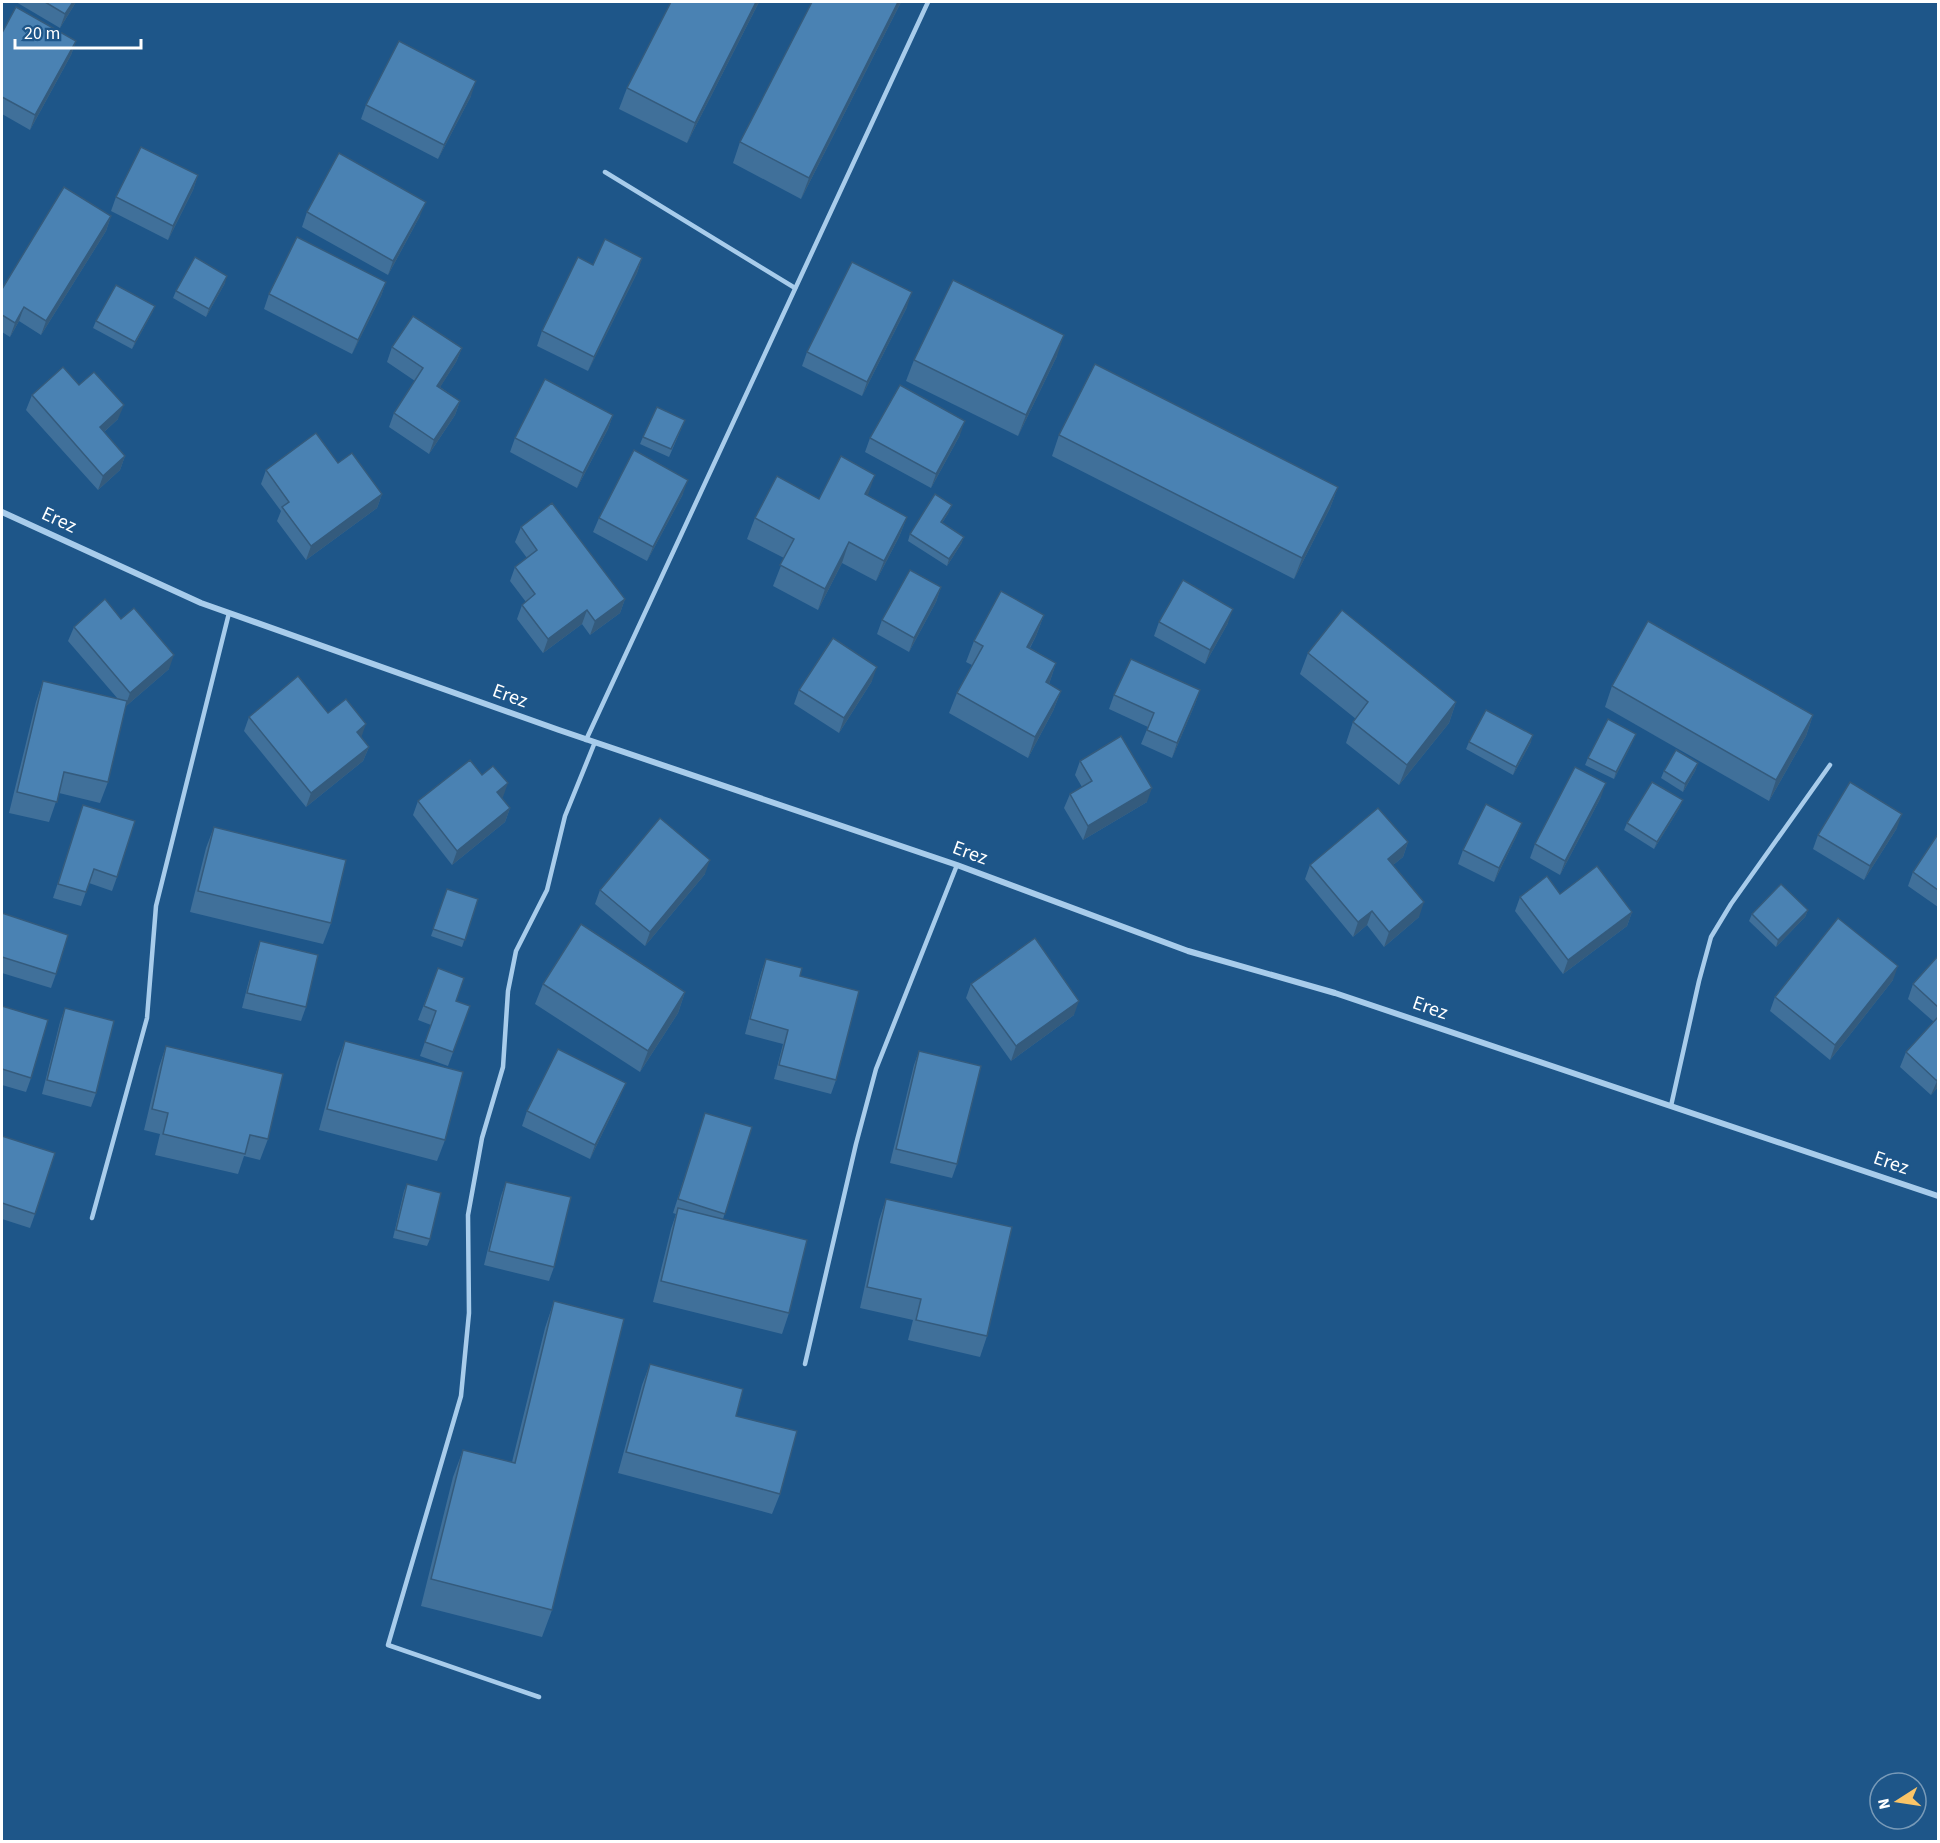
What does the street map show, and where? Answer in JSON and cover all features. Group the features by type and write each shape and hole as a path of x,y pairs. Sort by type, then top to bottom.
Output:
{"street":[{"name":"Erez","path":"2,512 201,603 586,740 957,866 1188,951 1335,993 1938,1196"}],"lane":[{"path":"586,740 928,2"},
{"path":"605,172 795,288"},
{"path":"92,1218 147,1018 156,906 229,613"},
{"path":"539,1697 388,1645 460,1396 469,1313 468,1215 482,1138 503,1067 508,991 516,951 547,890 565,816 594,742"},
{"path":"1671,1106 1711,938 1731,904 1830,765"},
{"path":"805,1364 856,1144 876,1069 957,866"}],"building":[{"path":"45,2 73,2 65,14"},
{"path":"671,2 756,2 695,123 627,88"},
{"path":"812,2 898,2 809,178 740,142"},
{"path":"16,7 76,41 35,115 2,97 2,33"},
{"path":"399,41 476,81 444,145 366,105"},
{"path":"141,147 198,175 173,226 116,197"},
{"path":"339,153 426,202 393,261 307,212"},
{"path":"64,187 111,216 46,321 24,307 15,323 2,315 2,289"},
{"path":"297,237 386,282 358,340 269,294"},
{"path":"605,239 642,258 594,357 542,331 578,257 593,265"},
{"path":"195,257 227,276 209,309 176,291"},
{"path":"852,262 912,292 867,382 807,352"},
{"path":"953,280 1064,335 1026,415 914,360"},
{"path":"116,285 155,306 135,342 96,321"},
{"path":"413,316 462,348 437,386 460,401 434,440 394,413 423,368 392,347"},
{"path":"1095,364 1338,487 1302,558 1059,435"},
{"path":"63,367 79,385 94,372 124,405 100,427 125,456 103,476 32,395"},
{"path":"545,379 613,415 583,473 515,438"},
{"path":"900,385 965,421 936,474 870,438"},
{"path":"657,407 685,420 671,449 643,437"},
{"path":"316,433 338,463 352,453 382,494 311,546 282,507 289,502 266,470"},
{"path":"634,450 688,480 653,547 599,518"},
{"path":"841,456 875,475 865,494 907,517 884,561 849,542 825,589 780,565 794,539 755,518 777,476 819,499"},
{"path":"935,494 952,505 941,522 964,537 949,559 910,534"},
{"path":"552,503 625,599 595,621 587,610 548,639 522,605 535,594 515,567 537,550 521,527"},
{"path":"910,570 941,587 914,638 882,620"},
{"path":"1183,580 1233,609 1210,650 1159,622"},
{"path":"1001,591 1044,615 1027,647 1056,663 1046,682 1061,691 1035,737 957,693 983,646 974,641"},
{"path":"105,599 121,619 134,608 174,655 130,693 74,627"},
{"path":"1342,610 1456,702 1407,765 1353,722 1368,702 1308,653"},
{"path":"1648,621 1813,715 1776,780 1612,686"},
{"path":"833,638 877,667 844,718 799,690"},
{"path":"1131,659 1200,690 1177,743 1147,730 1154,713 1114,695"},
{"path":"298,676 328,713 346,699 366,724 357,732 369,747 311,793 249,717"},
{"path":"43,681 127,701 108,782 64,772 57,802 17,792"},
{"path":"1486,710 1533,735 1516,767 1469,742"},
{"path":"1608,719 1636,734 1616,772 1588,758"},
{"path":"1121,736 1152,788 1088,826 1070,794 1092,781 1080,761"},
{"path":"1676,750 1698,763 1685,784 1664,771"},
{"path":"470,760 482,775 493,766 508,783 497,792 510,808 457,851 418,801"},
{"path":"1575,767 1606,783 1565,861 1535,844"},
{"path":"1652,782 1683,800 1657,842 1627,823"},
{"path":"1850,782 1902,814 1870,866 1818,835"},
{"path":"1486,804 1522,823 1499,868 1463,850"},
{"path":"83,805 135,821 117,877 94,869 86,892 58,884"},
{"path":"1378,808 1408,842 1388,859 1424,902 1389,932 1372,911 1358,922 1310,865"},
{"path":"660,818 710,860 650,932 600,890"},
{"path":"214,827 346,860 331,923 198,891"},
{"path":"1938,834 1938,890 1913,872"},
{"path":"1597,866 1632,912 1568,960 1520,897 1547,876 1560,894"},
{"path":"1781,884 1808,910 1778,940 1752,914"},
{"path":"447,889 478,899 465,940 433,929"},
{"path":"2,913 68,935 56,974 2,957"},
{"path":"1838,918 1898,966 1835,1045 1775,997"},
{"path":"581,924 685,992 648,1051 543,984"},
{"path":"1035,938 1079,1001 1016,1046 971,984"},
{"path":"260,941 318,955 306,1007 247,993"},
{"path":"1938,956 1938,1007 1913,984"},
{"path":"766,959 802,968 800,976 859,991 836,1080 779,1065 788,1030 750,1019"},
{"path":"438,968 464,978 456,1001 470,1006 453,1052 425,1042 436,1011 424,1006"},
{"path":"2,1006 48,1020 31,1078 2,1069"},
{"path":"65,1008 114,1021 96,1093 47,1080"},
{"path":"1938,1017 1938,1078 1937,1081 1906,1052"},
{"path":"345,1041 463,1072 445,1140 327,1109"},
{"path":"166,1046 283,1074 268,1139 250,1135 245,1154 163,1134 168,1113 152,1109"},
{"path":"558,1049 626,1083 595,1145 527,1111"},
{"path":"919,1051 981,1066 957,1164 896,1149"},
{"path":"705,1113 752,1127 725,1214 678,1199"},
{"path":"2,1136 55,1153 35,1214 2,1203"},
{"path":"506,1182 571,1197 554,1267 489,1251"},
{"path":"407,1184 441,1193 430,1239 396,1230"},
{"path":"886,1199 1012,1227 987,1336 916,1320 921,1299 867,1287"},
{"path":"678,1208 807,1240 789,1313 661,1281"},
{"path":"554,1301 624,1319 552,1610 431,1579 463,1450 515,1463"},
{"path":"650,1364 743,1389 736,1416 797,1431 780,1494 626,1452"}]}
